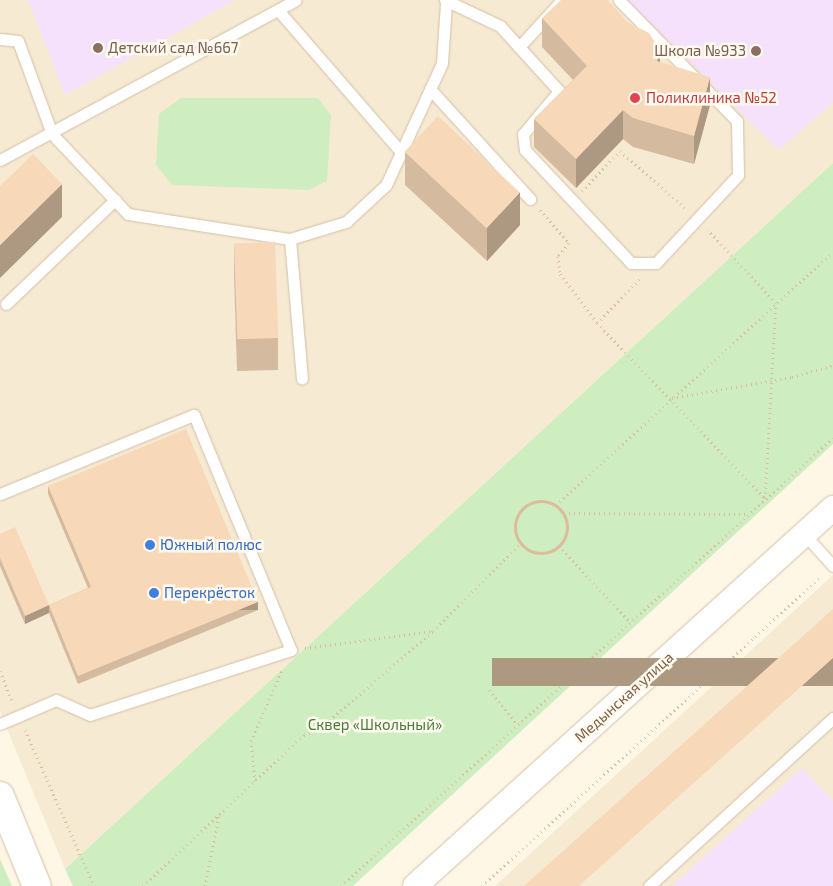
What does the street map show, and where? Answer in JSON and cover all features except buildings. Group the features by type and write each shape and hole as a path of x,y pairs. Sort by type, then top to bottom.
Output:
{"street":[{"name":"Медынская улица","path":"415,886 833,508"},
{"path":"0,796 37,886"}],"lane":[{"path":"0,160 52,134 296,0"},
{"path":"519,47 562,0"},
{"path":"0,39 18,41 52,134 128,214 290,239 346,222 386,185 442,63 446,1 500,26 559,91 523,134 526,150 631,262 656,263 738,175 737,121 619,0"},
{"path":"278,10 401,152"},
{"path":"430,89 530,199"},
{"path":"6,304 115,200"},
{"path":"290,239 302,378"},
{"path":"0,494 194,414 291,650 90,716 56,700 0,724"},
{"path":"804,534 833,566"},
{"path":"649,886 833,718"}],"path":[{"path":"577,196 620,151 697,219 776,303 765,498"},
{"path":"530,199 569,243 558,256 560,274 597,323 672,398 765,498"},
{"path":"556,505 833,252"},
{"path":"597,323 656,263"},
{"path":"672,398 771,381 833,365"},
{"path":"341,886 516,723 833,438"},
{"path":"543,500 556,505 564,513 566,536 559,546 537,552 521,544 515,525 519,512 529,503 543,500"},
{"path":"564,513 747,514"},
{"path":"143,886 255,781 433,630 521,544"},
{"path":"559,546 629,621"},
{"path":"482,886 833,566"},
{"path":"255,781 251,741 291,650 433,630"},
{"path":"0,672 94,886"},
{"path":"489,690 516,723"},
{"path":"205,886 219,814"}],"shaded area":[{"path":"0,0 833,0 833,163 65,869 0,712"},
{"name":"Детский сад №667","path":"28,0 235,0 65,95"},
{"name":"Школа №933","path":"627,0 833,0 833,102 779,150"},
{"path":"833,575 833,886 495,886"},
{"path":"802,768 833,801 833,886 672,886"}],"green space":[{"path":"181,98 318,98 331,115 327,181 309,190 172,185 156,165 159,114"},
{"name":"Сквер «Школьный»","path":"833,163 833,444 353,886 73,886 65,869"},
{"path":"0,859 12,886 0,886"}],"place":[{"name":"Детский сад №667","path":"98,48"},
{"name":"Школа №933","path":"756,51"},
{"name":"Поликлиника №52","path":"635,98"},
{"name":"Южный полюс","path":"150,545"},
{"name":"Перекрёсток","path":"154,593"}]}
